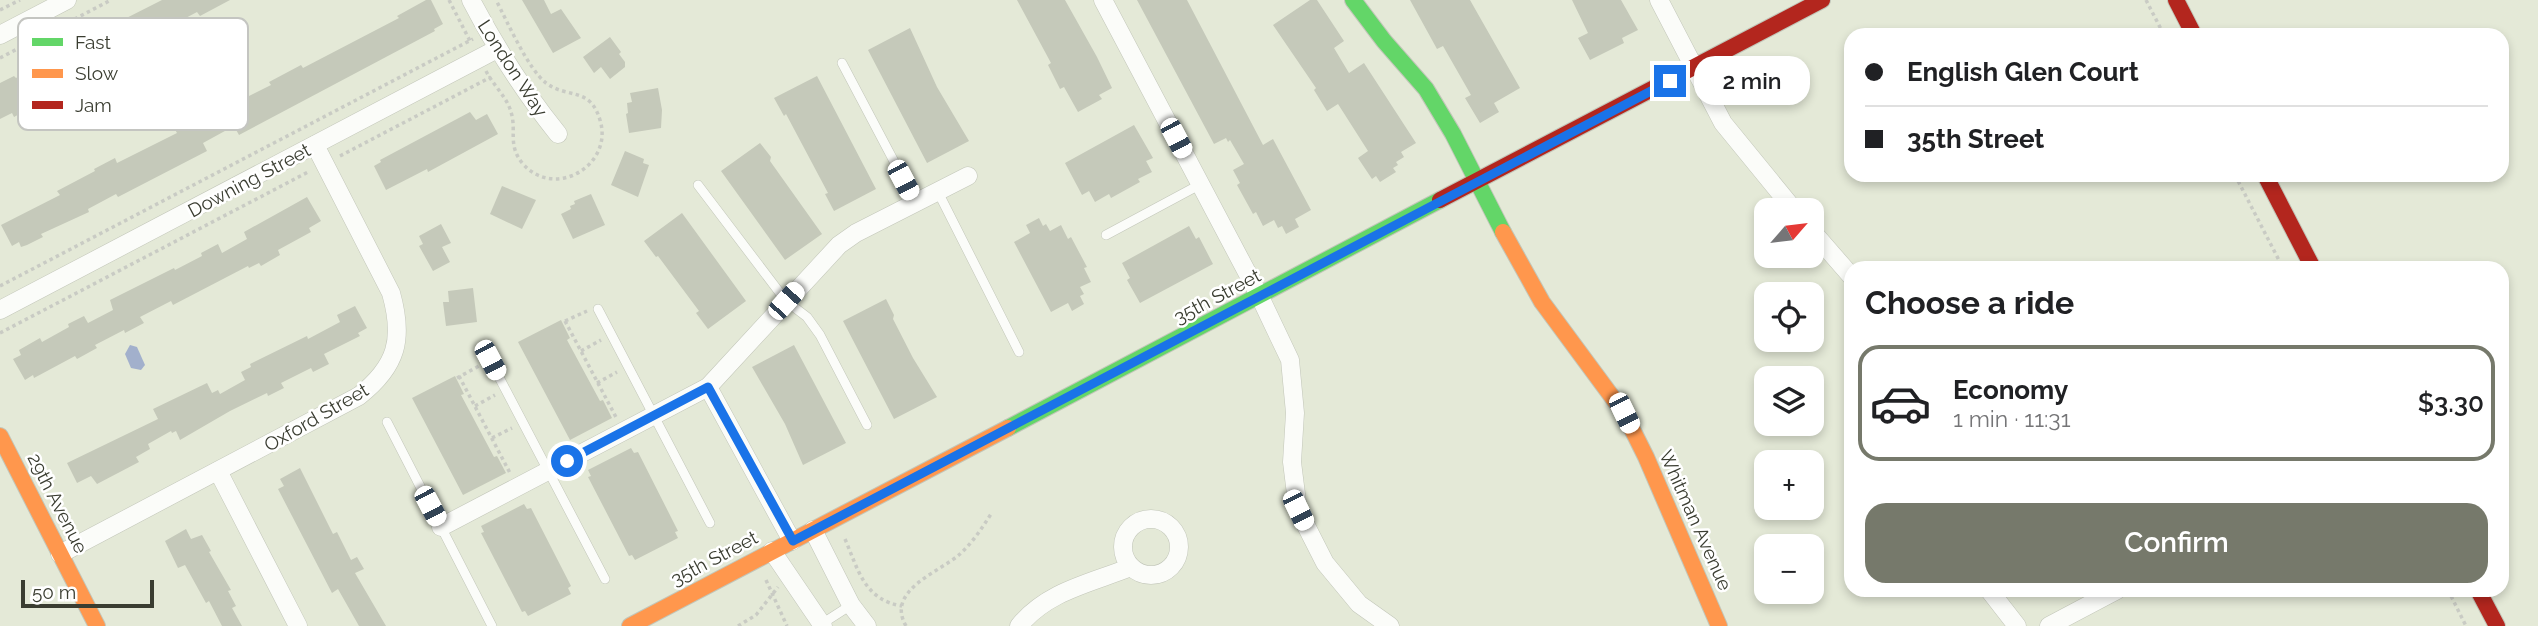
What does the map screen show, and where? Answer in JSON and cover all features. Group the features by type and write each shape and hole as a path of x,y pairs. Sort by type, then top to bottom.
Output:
{"street":[{"path":"33,18 67,0"},
{"name":"London Way","path":"471,0 497,49 528,98 558,134"},
{"path":"1103,0 1260,297 1290,360 1295,412 1292,463 1298,510 1325,563 1359,604 1390,626"},
{"name":"Whitman Avenue","path":"1353,0 1426,89 1542,302 1624,413 1646,457 1719,626"},
{"path":"1659,0 1723,123 1784,198"},
{"name":"35th Street","path":"630,626 1822,0"},
{"path":"2176,0 2190,28"},
{"path":"0,35 18,26"},
{"name":"Downing Street","path":"0,310 497,49"},
{"name":"Oxford Street","path":"60,554 359,396 376,382 388,367 397,343 398,318 391,293 315,145"},
{"path":"441,527 708,387 839,244 968,176"},
{"path":"2274,182 2310,261"},
{"path":"1824,245 1844,268"},
{"path":"708,387 793,541"},
{"name":"29th Avenue","path":"0,436 97,626"},
{"path":"218,471 298,626"},
{"path":"813,530 851,605 867,626"},
{"path":"772,551 820,625"},
{"path":"1019,626 1032,610 1056,594 1131,566"},
{"path":"1994,597 2017,626"},
{"path":"2049,626 2104,597"},
{"path":"2482,597 2497,626"}],"lane":[{"path":"842,63 916,203"},
{"path":"1105,235 1200,184"},
{"path":"698,185 786,301 807,317 821,335 867,425"},
{"path":"938,192 1018,352"},
{"path":"598,309 710,523"},
{"path":"490,360 605,579"},
{"path":"387,422 492,626"},
{"path":"820,625 851,605"}],"path":[{"path":"0,10 20,0"},
{"path":"77,18 111,0"},
{"path":"449,0 473,46"},
{"path":"2146,0 2160,28"},
{"path":"0,286 475,38"},
{"path":"0,58 18,49"},
{"path":"338,157 495,74"},
{"path":"0,333 310,171"},
{"path":"2239,182 2279,261"},
{"path":"598,309 582,312 564,322 623,431"},
{"path":"581,351 612,335"},
{"path":"490,360 458,377 517,487"},
{"path":"597,383 628,366"},
{"path":"475,406 505,390"},
{"path":"492,438 522,422"},
{"path":"906,626 902,606 908,591 964,550 991,514"},
{"path":"845,539 867,589 886,603 902,606"},
{"path":"766,580 787,626"},
{"path":"738,626 756,615 780,584"},
{"path":"2452,597 2466,626"}],"water":[{"path":"130,345 137,347 145,365 141,370 131,368 125,354"}],"building":[{"path":"162,0 230,0 200,16 197,12 186,18 126,18"},
{"path":"426,0 431,0 443,24 434,29 435,31 239,135 236,130 248,130 248,96 301,65 303,68 399,18 397,16"},
{"path":"522,0 544,0 551,14 561,9 581,38 553,53"},
{"path":"1017,0 1065,0 1112,88 1099,95 1102,99 1078,112 1064,87 1060,89 1048,65 1051,63"},
{"path":"1137,0 1187,0 1263,145 1273,139 1311,210 1295,219 1299,227 1286,234 1282,226 1278,228 1274,220 1263,226 1256,212 1253,214 1237,185 1240,183 1233,170 1244,164 1230,140 1228,142 1226,138 1214,144"},
{"path":"1310,0 1317,0 1344,41 1334,48 1349,73 1364,63 1416,143 1401,152 1404,157 1396,162 1398,165 1393,168 1396,172 1380,182 1376,176 1372,179 1358,158 1368,151 1338,104 1327,111 1314,90 1316,88 1273,25"},
{"path":"1410,0 1470,0 1520,88 1494,103 1499,112 1480,123 1465,98 1471,95 1443,46 1437,49"},
{"path":"1572,0 1621,0 1638,30 1622,38 1624,43 1590,60 1578,38 1588,33"},
{"path":"910,28 937,87 969,141 927,163 868,50"},
{"path":"610,37 621,52 619,54 625,67 610,79 601,67 594,73 583,57"},
{"path":"14,76 18,77 18,115 14,117 12,113 0,119 0,83"},
{"path":"817,76 876,189 834,211 825,194 828,193 786,114 784,116 774,98"},
{"path":"658,88 662,110 661,128 629,133 626,114 627,103 632,102 630,93"},
{"path":"470,112 476,120 487,114 498,134 428,172 427,169 386,190 374,166 381,162 380,160"},
{"path":"1134,125 1153,158 1146,161 1152,172 1111,198 1109,194 1095,202 1089,191 1082,195 1065,163"},
{"path":"175,130 227,130 203,143 207,151 118,197 116,194 88,209 89,212 41,234 43,237 27,245 21,247 19,242 12,246 1,225 60,195 57,191 115,158 117,163 177,133"},
{"path":"760,143 822,234 785,260 721,171"},
{"path":"625,151 644,159 643,163 649,165 638,197 611,185"},
{"path":"502,186 536,200 522,229 490,214"},
{"path":"591,194 605,225 573,239 561,214 571,209 574,201"},
{"path":"307,197 321,221 309,228 311,232 278,250 280,255 261,266 259,263 249,268 248,266 173,305 171,301 140,317 144,323 95,345 97,348 77,359 75,356 25,380 13,359 21,355 19,350 40,338 42,342 84,316 88,323 113,310 110,300 202,256 201,253 218,244 222,253 247,239 244,232"},
{"path":"682,213 746,301 708,329 696,313 699,311 644,241"},
{"path":"1039,218 1043,226 1046,224 1050,231 1061,225 1068,239 1071,237 1087,267 1084,268 1091,282 1080,287 1084,294 1080,296 1084,304 1072,311 1068,303 1051,312 1014,242 1030,233 1026,225"},
{"path":"441,224 451,243 442,247 450,262 433,271 419,246 423,244 419,236"},
{"path":"1189,226 1196,239 1199,237 1213,264 1140,303 1127,280 1130,278 1122,263"},
{"path":"473,288 477,322 446,326 443,302 449,302 448,291"},
{"path":"886,299 913,358 937,397 894,419 843,321"},
{"path":"355,306 367,328 358,333 360,336 324,354 329,364 313,372 311,368 281,383 284,388 230,411 180,440 176,431 171,431 148,444 150,449 136,457 139,462 97,484 91,476 77,483 67,463 158,419 153,409 207,383 212,393 218,390 220,394 245,380 241,372 251,367 250,364 340,322 337,315"},
{"path":"561,320 570,338 567,340 612,418 570,440 518,342"},
{"path":"794,345 846,443 803,465 785,424 752,367"},
{"path":"455,376 464,394 461,395 494,457 497,456 506,473 463,495 412,398"},
{"path":"631,448 634,453 638,452 678,531 675,532 678,538 635,560 632,555 629,556 588,477 591,476 588,470"},
{"path":"300,468 333,534 337,532 351,560 357,557 364,569 355,573 386,626 359,626 338,589 332,593 278,489 284,486 280,479"},
{"path":"524,504 527,509 531,508 571,586 568,588 571,594 528,616 525,611 522,612 481,533 484,532 481,526"},
{"path":"186,529 191,539 202,535 231,590 228,591 236,606 232,608 242,626 222,626 185,565 178,568 165,541"}],"traffic: fast":[{"path":"1353,0 1426,89 1453,134 1503,232"},
{"path":"1008,428 1440,200"}],"traffic: slow":[{"path":"1503,232 1542,302 1624,413 1646,457 1719,626"},
{"path":"630,626 1008,428"},
{"path":"0,436 97,626"}],"traffic: jam":[{"path":"1440,200 1822,0"},
{"path":"2176,0 2190,28"},
{"path":"2269,182 2309,261"},
{"path":"2482,597 2497,626"}],"route":[{"path":"567,461 708,387 793,541 1670,81"}]}
